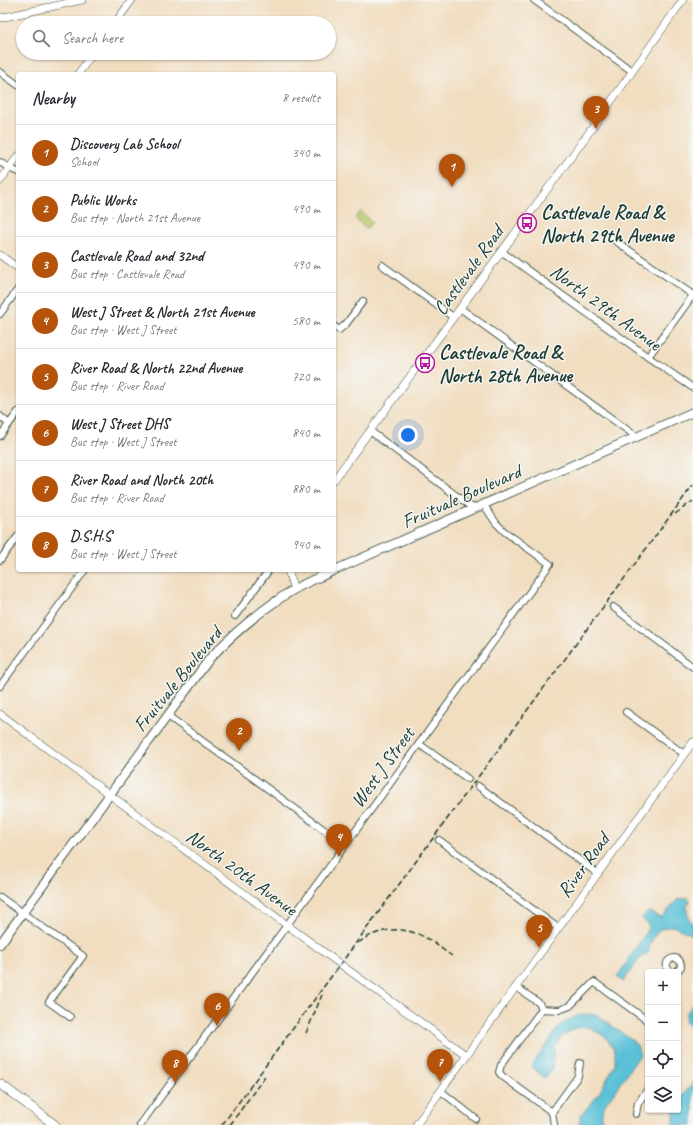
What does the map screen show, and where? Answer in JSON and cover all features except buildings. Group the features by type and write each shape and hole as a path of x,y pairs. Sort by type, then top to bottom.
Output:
{"main road":[{"name":"Fruitvale Boulevard","path":"336,571 693,412"},
{"name":"Fruitvale Boulevard","path":"0,944 210,658 252,618 294,590 334,572"},
{"path":"0,1084 51,1124"}],"street":[{"path":"0,18 82,0"},
{"path":"120,16 132,0"},
{"path":"534,0 632,72"},
{"name":"Castlevale Road","path":"336,477 585,138 683,0"},
{"path":"79,72 88,60"},
{"path":"0,72 16,84"},
{"path":"0,181 16,159"},
{"path":"0,162 16,171"},
{"path":"610,237 693,295 648,358"},
{"name":"North 29th Avenue","path":"501,251 648,358 693,388"},
{"path":"0,255 16,267"},
{"path":"382,265 453,317"},
{"path":"0,314 16,291"},
{"path":"337,328 346,324 363,301"},
{"path":"460,308 637,437"},
{"path":"0,436 16,415"},
{"path":"0,416 9,424"},
{"path":"370,431 474,509"},
{"name":"West J Street","path":"140,1125 550,564 505,532 496,523 484,505"},
{"path":"0,560 16,539"},
{"path":"0,686 84,572"},
{"path":"235,616 268,572"},
{"path":"289,572 294,590"},
{"path":"612,607 693,667"},
{"path":"626,712 684,754"},
{"name":"North 20th Avenue","path":"0,714 466,1055"},
{"path":"168,716 345,845"},
{"name":"River Road","path":"416,1125 693,742"},
{"path":"419,744 468,779"},
{"path":"478,786 597,873"},
{"path":"438,840 558,928"},
{"path":"0,897 83,956 49,1002 70,1017"},
{"path":"668,969 666,965 668,960 673,958 680,962 680,969"},
{"path":"542,1009 559,1010 570,1006 594,982 645,1019"},
{"path":"516,987 539,1003 542,1009"},
{"path":"542,1009 501,1065 499,1072 502,1076 552,1112"},
{"path":"554,1125 552,1112 578,1076 580,1063"},
{"path":"441,1091 476,1119"},
{"path":"636,1114 638,1103 645,1093"}],"green space":[{"path":"361,211 372,222 366,229 355,218"}],"water":[{"path":"688,898 690,901 686,908 690,921 693,923 693,935 673,926 658,930 650,944 648,953 641,957 623,982 617,977 638,946 649,926 642,918 648,911 662,917 678,899"},
{"path":"693,1004 693,1031 685,1023 686,1014"},
{"path":"589,1014 597,1015 633,1041 637,1045 640,1055 605,1105 601,1125 579,1125 581,1115 598,1095 615,1065 615,1051 605,1037 589,1027 576,1028 561,1037 554,1048 552,1069 545,1078 531,1067 561,1024 577,1016"},
{"path":"693,1082 693,1125 674,1125 674,1113 681,1113 681,1098"}],"railway":[{"path":"222,1125 693,485"},
{"path":"675,514 693,501"},
{"path":"358,943 371,935 385,931 400,930 425,937 452,956"},
{"path":"306,1033 322,995"},
{"path":"230,1125 265,1076"}],"place":[{"name":"Castlevale Road and 32nd","path":"596,129"},
{"name":"Discovery Lab School","path":"452,187"},
{"name":"Castlevale Road & North 29th Avenue","path":"527,223"},
{"name":"Castlevale Road & North 28th Avenue","path":"425,363"},
{"name":"Public Works","path":"239,751"},
{"name":"West J Street & North 21st Avenue","path":"339,857"},
{"name":"River Road & North 22nd Avenue","path":"539,948"},
{"name":"West J Street DHS","path":"217,1026"},
{"name":"River Road and North 20th","path":"440,1082"},
{"name":"D.S.H.S","path":"175,1083"}]}
